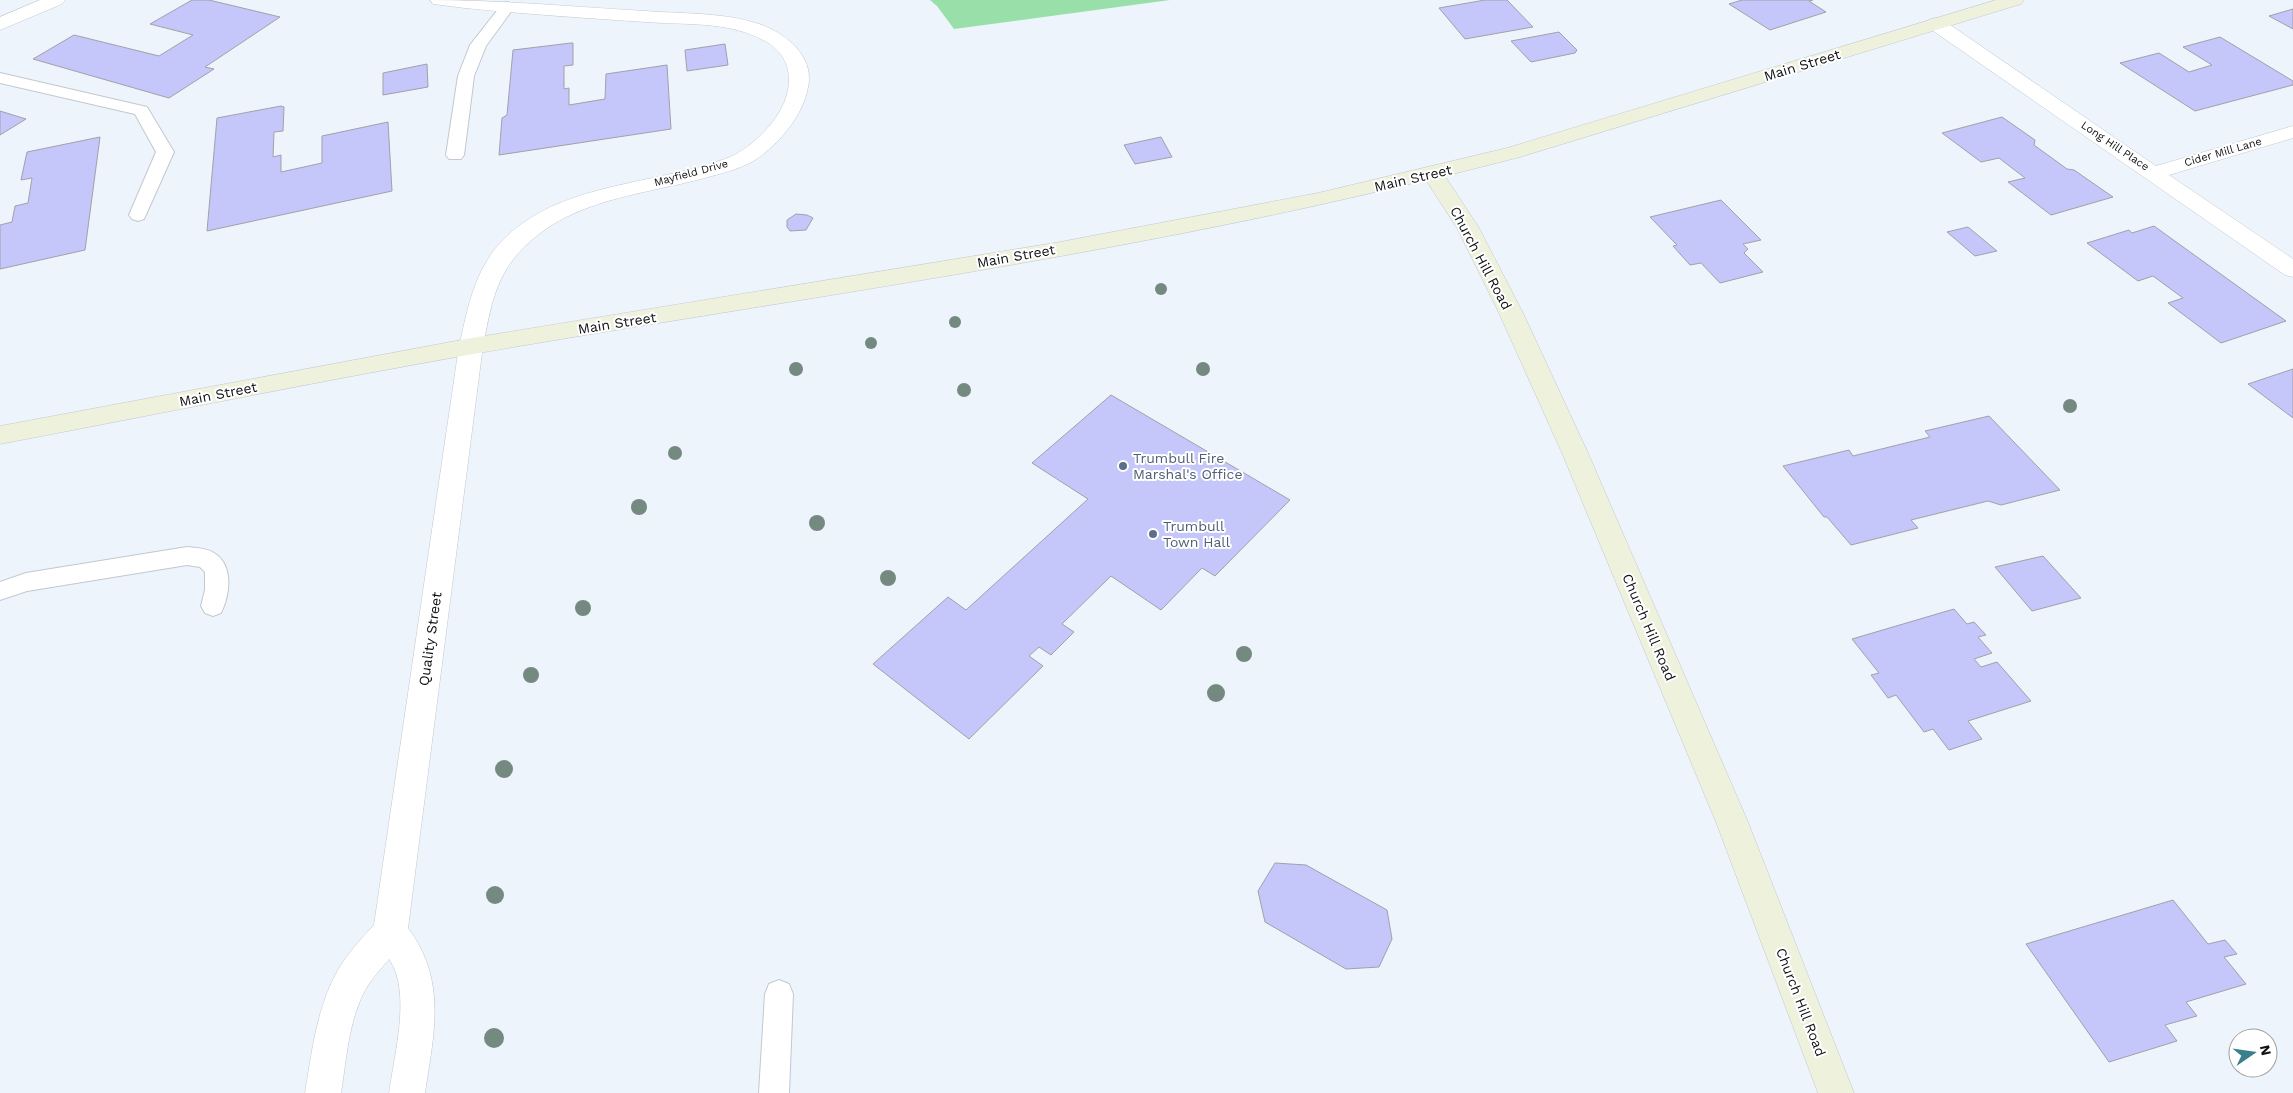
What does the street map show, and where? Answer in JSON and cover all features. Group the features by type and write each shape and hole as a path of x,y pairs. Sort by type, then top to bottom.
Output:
{"main road":[{"name":"Main Street","path":"0,435 472,346 785,296 1166,230 1318,200 1513,154 2014,0"},
{"name":"Church Hill Road","path":"1433,174 1468,228 1511,313 1575,453 1732,822 1836,1093"}],"street":[{"path":"0,24 56,0"},
{"name":"Mayfield Drive","path":"439,0 682,19 753,28 777,40 792,53 800,70 799,92 788,116 766,140 739,160 566,209 532,228 508,248 485,284 472,346"},
{"name":"Long Hill Place","path":"1936,24 2293,270"},
{"name":"Cider Mill Lane","path":"2153,173 2293,132"},
{"name":"Quality Street","path":"390,932 472,346"},
{"path":"323,1093 336,1021 346,991 364,963 390,932 409,960 416,979 417,1007 408,1093"}],"lane":[{"path":"455,155 466,76 478,45 508,6"},
{"path":"0,78 141,110 165,152 138,216"},
{"path":"0,591 26,582 186,556 206,559 216,569 217,590 212,606"},
{"path":"774,1093 780,994"}],"green space":[{"path":"930,0 1170,0 954,29 937,6"}],"building":[{"path":"192,0 209,0 280,17 205,67 214,69 169,98 33,59 74,35 159,56 193,35 150,24"},
{"path":"1485,0 1507,0 1533,27 1465,39 1439,8"},
{"path":"1742,0 1813,0 1809,1 1826,12 1770,30 1729,4"},
{"path":"2293,9 2293,29 2269,16"},
{"path":"1559,32 1577,50 1575,53 1531,62 1511,41"},
{"path":"2220,37 2293,81 2293,85 2195,111 2120,63 2159,53 2189,72 2212,65 2183,47"},
{"path":"573,43 573,65 564,66 564,89 569,88 569,105 605,99 606,74 667,65 671,129 499,155 502,118 507,115 513,50"},
{"path":"725,44 728,65 687,71 685,50"},
{"path":"427,64 428,87 383,95 383,73"},
{"path":"284,107 283,131 274,132 273,157 281,155 281,172 322,163 322,136 388,122 392,191 207,231 217,118"},
{"path":"0,111 26,119 0,135"},
{"path":"2002,117 2035,140 2034,145 2067,169 2074,170 2113,197 2051,215 2008,182 2025,178 1999,158 1981,162 1942,133"},
{"path":"100,137 85,250 0,269 0,225 12,222 15,206 28,203 32,178 21,180 27,152"},
{"path":"1161,137 1172,157 1135,164 1124,145"},
{"path":"1721,200 1761,240 1743,244 1748,249 1744,253 1763,272 1720,283 1701,263 1690,265 1673,246 1677,245 1650,217"},
{"path":"796,214 807,215 813,218 806,230 790,231 787,227 787,220"},
{"path":"2154,226 2286,321 2221,343 2168,303 2183,298 2153,276 2138,281 2087,243 2129,230 2132,233"},
{"path":"1968,227 1997,251 1975,256 1947,232"},
{"path":"2293,369 2293,418 2248,384"},
{"name":"Trumbull Town Hall","path":"1111,395 1290,500 1215,576 1202,568 1161,610 1111,576 1062,624 1074,632 1051,655 1039,647 1029,656 1043,666 969,739 873,664 948,597 966,610 1088,499 1032,463"},
{"path":"1989,416 2060,490 2001,505 1988,501 1911,520 1918,528 1851,545 1827,517 1824,517 1783,466 1849,450 1853,456 1930,437 1925,431"},
{"path":"2043,556 2081,598 2032,611 1995,567"},
{"path":"1954,609 1967,624 1974,622 1986,635 1978,637 1992,653 1974,659 1981,667 1997,662 2031,701 1968,721 1982,739 1949,750 1933,729 1924,732 1896,695 1888,698 1871,675 1879,673 1852,639"},
{"path":"1275,863 1306,865 1387,910 1392,939 1379,967 1346,969 1265,922 1258,891"},
{"path":"2173,900 2208,944 2225,940 2237,954 2224,957 2246,984 2186,1002 2197,1016 2165,1025 2177,1041 2109,1062 2026,944"}],"place":[{"name":"Trumbull Fire Marshal's Office","path":"1123,466"},
{"name":"Trumbull Town Hall","path":"1153,534"}]}
